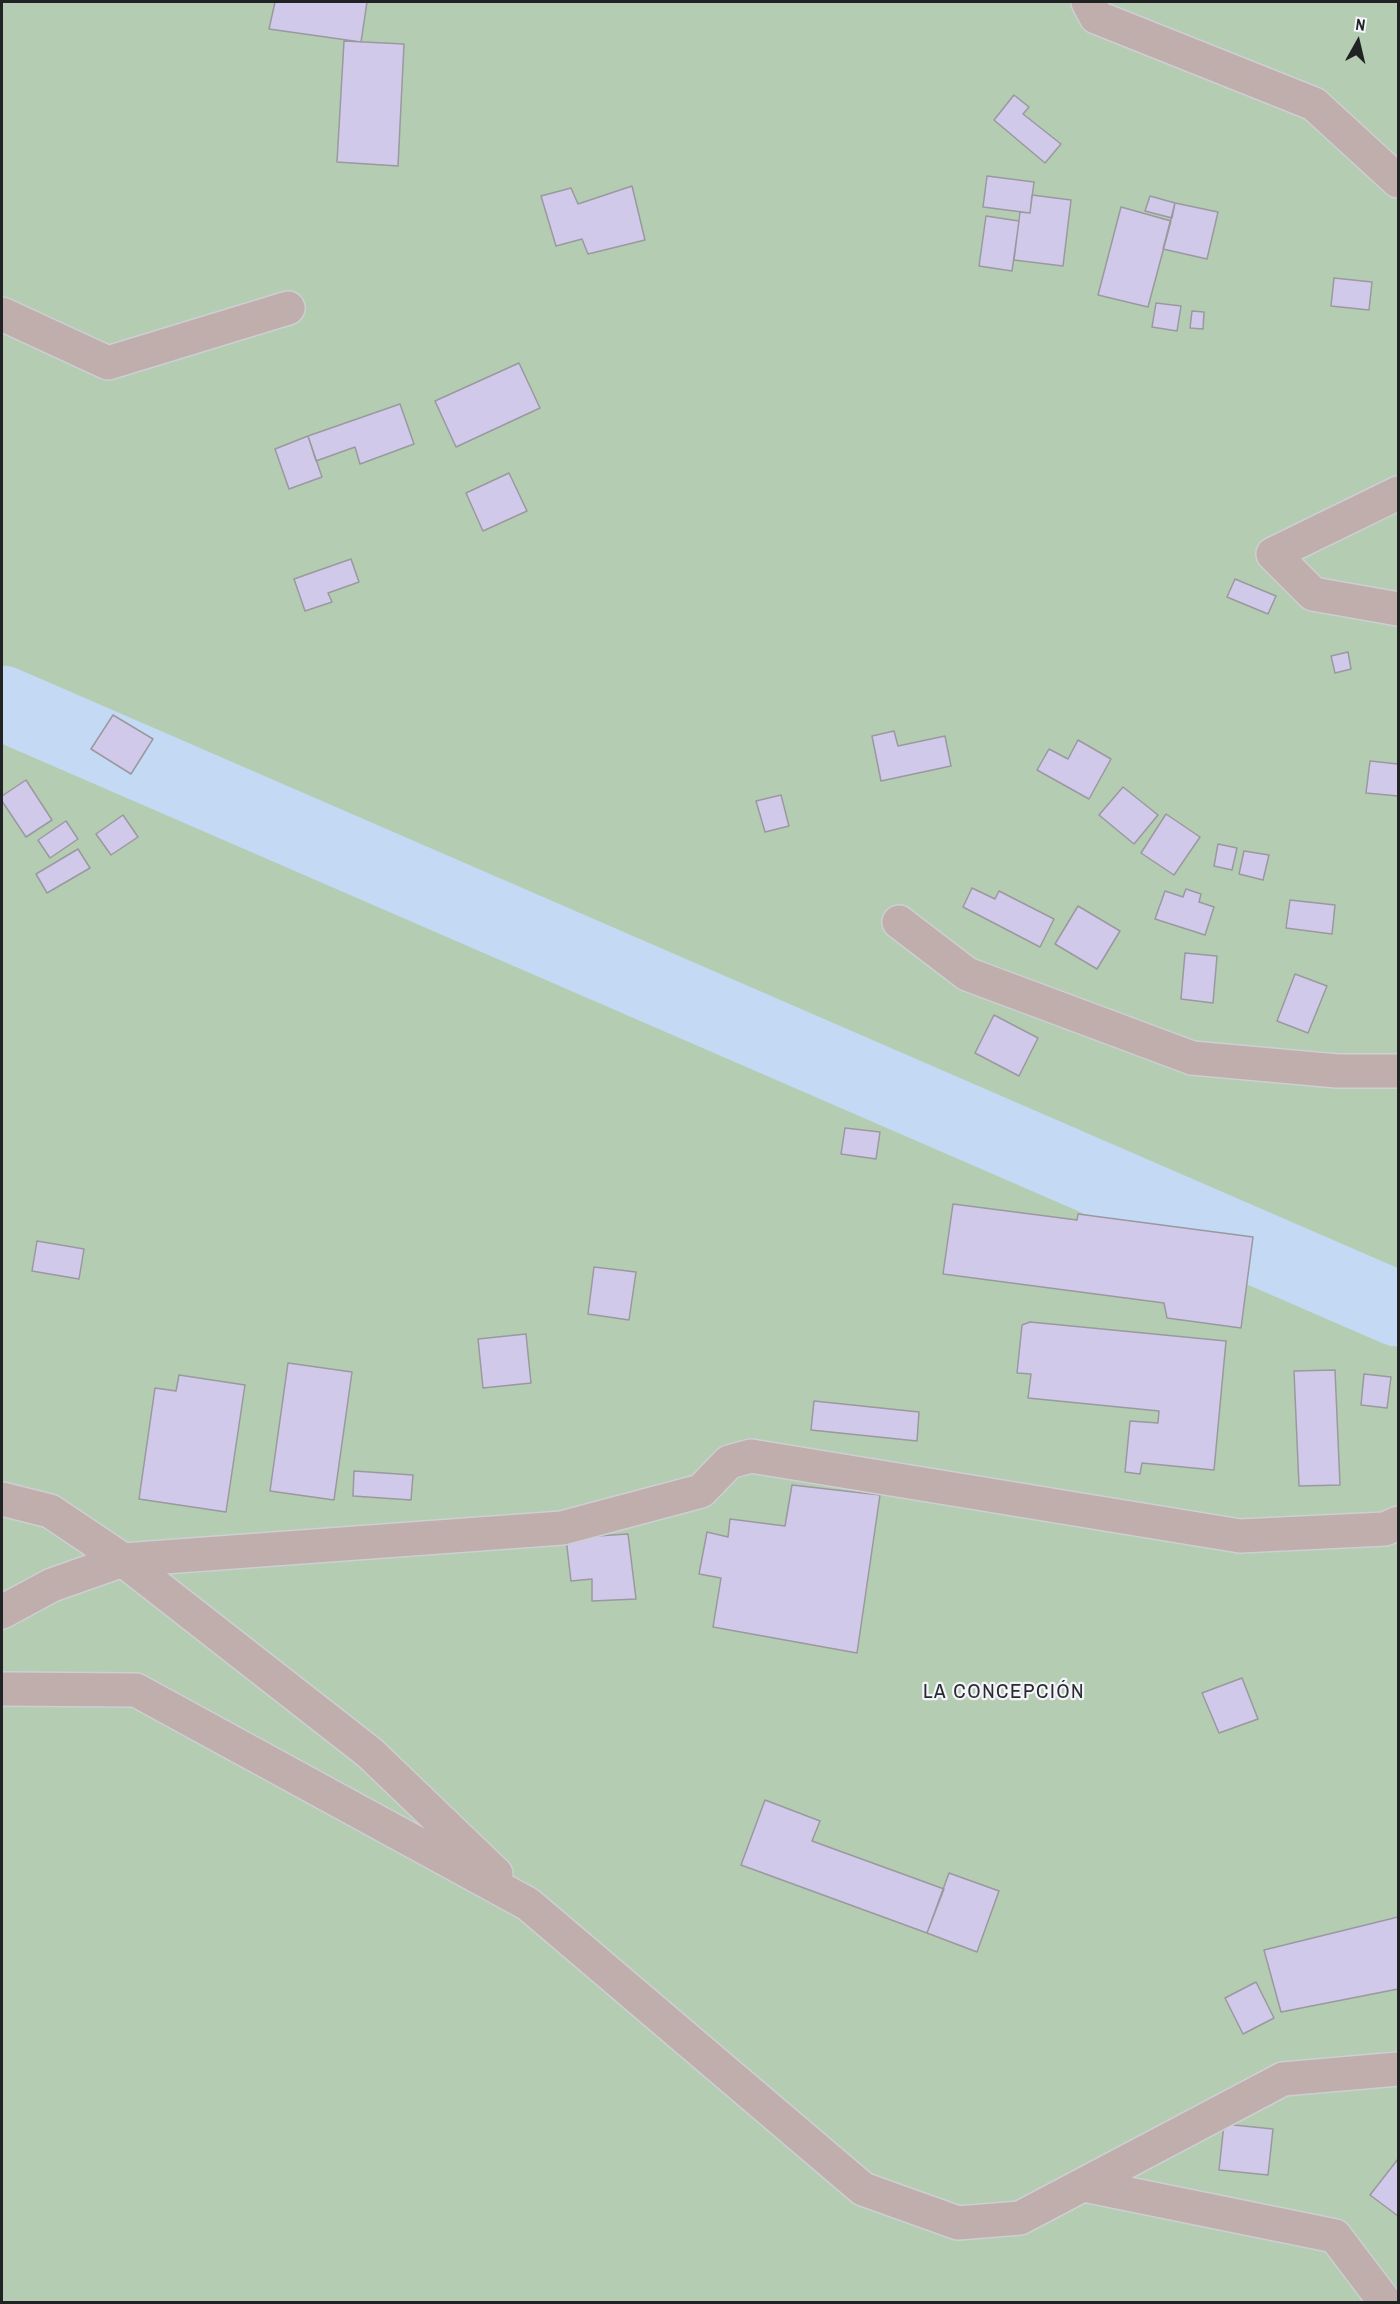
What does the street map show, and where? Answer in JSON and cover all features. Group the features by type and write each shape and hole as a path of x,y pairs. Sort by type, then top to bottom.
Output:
{"street":[{"path":"1088,2 1096,17 1314,104 1398,181"},
{"path":"2,314 108,363 288,308"},
{"path":"1398,493 1273,554 1313,594 1398,609"},
{"path":"899,922 967,974 1192,1058 1336,1071 1398,1071"},
{"path":"2,1612 52,1585 123,1560 562,1528 701,1491 729,1462 751,1456 1240,1536 1385,1529 1398,1523"},
{"path":"2,1500 50,1511 123,1560 370,1753 528,1904 863,2189 957,2223 1020,2218 1283,2079 1398,2069"},
{"path":"2,1689 136,1690 528,1904"},
{"path":"1084,2185 1335,2236 1385,2302"}],"green space":[{"path":"2,2 1398,2 1398,2302 2,2302"}],"building":[{"path":"275,2 367,2 361,42 269,29"},
{"path":"344,41 404,44 398,166 337,162"},
{"path":"1014,95 1029,107 1023,114 1061,144 1045,163 994,120"},
{"path":"987,176 1034,182 1030,213 983,207"},
{"path":"632,186 645,240 588,254 582,239 556,246 541,196 571,188 578,204"},
{"path":"1032,195 1071,200 1063,266 1014,260 1020,212 1030,213"},
{"path":"1150,196 1175,203 1172,218 1145,211"},
{"path":"1175,203 1218,212 1207,259 1163,249"},
{"path":"1121,207 1171,221 1148,307 1098,295"},
{"path":"986,216 1019,221 1012,271 979,266"},
{"path":"1334,278 1372,282 1369,310 1331,306"},
{"path":"1156,303 1181,306 1177,331 1152,327"},
{"path":"1192,311 1204,312 1203,329 1190,328"},
{"path":"519,363 540,408 456,447 435,401"},
{"path":"400,404 414,444 360,464 355,447 316,461 308,436"},
{"path":"308,436 322,477 289,489 275,449"},
{"path":"509,473 527,511 483,531 466,493"},
{"path":"351,559 359,582 328,593 332,602 305,611 294,579"},
{"path":"1235,579 1276,596 1268,614 1227,597"},
{"path":"1348,652 1351,669 1335,673 1331,656"},
{"path":"113,715 153,739 131,774 91,749"},
{"path":"894,731 898,746 945,736 951,766 881,781 872,736"},
{"path":"1078,740 1111,759 1089,799 1037,770 1049,749 1068,759"},
{"path":"1370,761 1398,764 1398,796 1366,793"},
{"path":"26,780 52,820 26,837 2,801 2,796"},
{"path":"1123,787 1158,815 1134,844 1099,815"},
{"path":"781,795 789,826 765,832 756,801"},
{"path":"1166,814 1200,837 1174,875 1141,853"},
{"path":"123,815 138,837 111,855 96,834"},
{"path":"66,821 78,839 50,858 38,840"},
{"path":"1218,844 1237,848 1232,870 1214,866"},
{"path":"78,849 90,868 47,893 36,874"},
{"path":"1244,851 1269,855 1263,880 1239,874"},
{"path":"972,888 995,899 999,891 1054,919 1040,947 963,907"},
{"path":"1186,889 1201,894 1199,902 1214,907 1205,935 1155,919 1165,891 1183,897"},
{"path":"1290,900 1335,905 1332,934 1286,928"},
{"path":"1078,906 1120,931 1097,969 1055,944"},
{"path":"1185,953 1217,956 1213,1003 1181,999"},
{"path":"1295,974 1327,986 1308,1033 1277,1021"},
{"path":"994,1015 1038,1038 1019,1076 975,1053"},
{"path":"845,1128 880,1132 876,1159 841,1154"},
{"path":"953,1204 1077,1220 1078,1214 1253,1237 1241,1328 1167,1318 1164,1303 943,1274"},
{"path":"37,1241 84,1249 79,1279 32,1271"},
{"path":"594,1267 636,1272 629,1320 588,1314"},
{"path":"1030,1322 1226,1341 1214,1470 1142,1463 1140,1474 1125,1472 1130,1421 1158,1423 1159,1411 1028,1398 1031,1374 1017,1373 1022,1325"},
{"path":"526,1334 531,1383 483,1388 478,1339"},
{"path":"288,1363 352,1372 334,1500 270,1491"},
{"path":"1335,1370 1340,1485 1299,1486 1294,1371"},
{"path":"1364,1374 1391,1377 1387,1408 1361,1405"},
{"path":"179,1375 245,1385 226,1512 139,1499 155,1388 176,1391"},
{"path":"814,1401 919,1412 917,1441 811,1430"},
{"path":"354,1471 413,1475 411,1500 353,1496"},
{"path":"792,1485 880,1495 857,1653 713,1627 721,1578 699,1574 707,1532 728,1537 730,1519 785,1526"},
{"path":"628,1534 636,1599 592,1601 592,1579 571,1581 566,1538"},
{"path":"1242,1678 1258,1719 1219,1733 1202,1693"},
{"path":"765,1800 820,1821 812,1841 944,1889 927,1933 741,1865"},
{"path":"949,1873 999,1891 977,1952 927,1933"},
{"path":"1398,1917 1398,1989 1281,2012 1264,1950"},
{"path":"1256,1982 1274,2018 1243,2034 1225,1998"},
{"path":"1224,2124 1273,2129 1268,2175 1219,2170"},
{"path":"1398,2159 1398,2216 1370,2195"}],"waterway":[{"path":"2,703 1398,1309"}],"district":[{"name":"LA CONCEPCIÓN","path":"1004,1692"}]}
